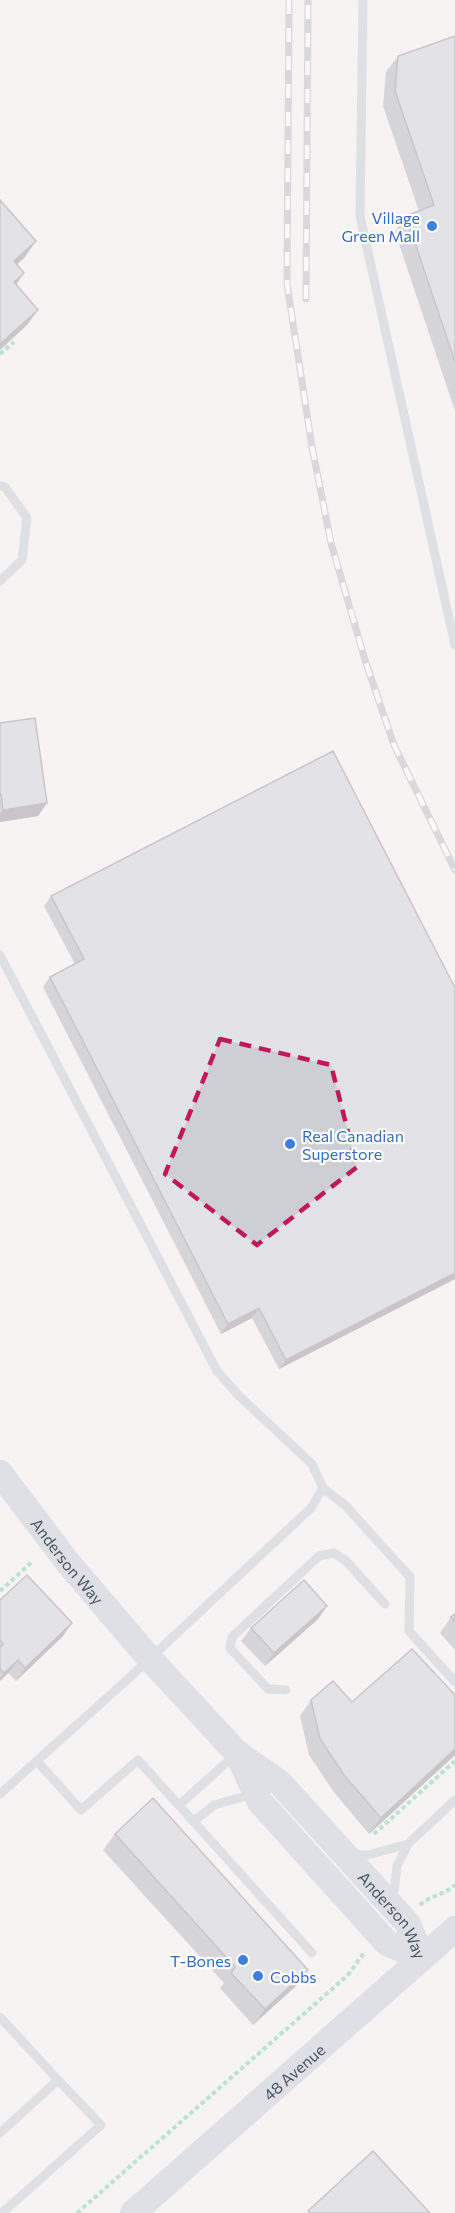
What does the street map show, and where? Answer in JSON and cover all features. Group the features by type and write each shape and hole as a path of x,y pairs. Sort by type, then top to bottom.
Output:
{"street":[{"name":"Anderson Way","path":"0,1473 69,1564 150,1659 237,1753 280,1783 393,1906 408,1924 422,1958"},
{"name":"Anderson Way","path":"237,1753 260,1802 387,1943 422,1958"},
{"name":"48 Avenue","path":"133,2213 455,1929"}],"lane":[{"path":"363,0 360,216 455,645"},
{"path":"0,486 5,487 27,518 22,560 0,581"},
{"path":"0,955 217,1371 239,1396 312,1464 323,1488 346,1506 410,1577 409,1631 455,1682"},
{"path":"0,1794 150,1659 311,1508 323,1488"},
{"path":"286,1690 268,1689 257,1680 230,1648 232,1636 319,1556 334,1553 346,1561 386,1604"},
{"path":"179,1805 237,1753"},
{"path":"37,1761 81,1810 138,1760 312,1953"},
{"path":"194,1821 214,1805 256,1794"},
{"path":"393,1906 397,1866 408,1844 455,1800"},
{"path":"345,1855 368,1855 408,1844"},
{"path":"0,2017 100,2125 2,2213"},
{"path":"0,2133 58,2080"}],"path":[{"path":"0,354 14,342"},
{"path":"0,1591 32,1562"},
{"path":"374,1834 455,1761"},
{"path":"428,1898 436,1898 455,1885"},
{"path":"77,2213 348,1975 358,1958"}],"highlighted area":[{"path":"220,1039 331,1065 357,1167 257,1245 165,1174"}],"building":[{"name":"Village Green Mall","path":"455,36 455,362 406,216 434,205 395,91 398,56"},
{"path":"0,200 36,241 14,261 24,273 14,282 38,310 0,344"},
{"path":"35,718 47,803 3,810 0,794 0,723"},
{"name":"Real Canadian Superstore","path":"333,751 455,988 455,1273 286,1360 259,1308 228,1324 50,977 84,959 51,896"},
{"path":"27,1575 72,1623 25,1668 18,1660 4,1673 0,1669 0,1647 3,1644 0,1640 0,1600"},
{"path":"304,1580 327,1606 274,1653 251,1628"},
{"path":"412,1649 455,1695 455,1749 381,1818 344,1775 320,1739 311,1700 333,1681 352,1702"},
{"path":"153,1798 308,1970 265,2009 231,1973 235,1967 115,1834"},
{"path":"373,2151 430,2213 310,2213 308,2211"}],"railway":[{"path":"289,0 287,284 312,447 331,543 365,660 394,745 455,870"},
{"path":"306,299 308,0"}],"place":[{"name":"Village Green Mall","path":"432,226"},
{"name":"Real Canadian Superstore","path":"290,1144"},
{"name":"T-Bones","path":"243,1960"},
{"name":"Cobbs","path":"258,1976"}]}
